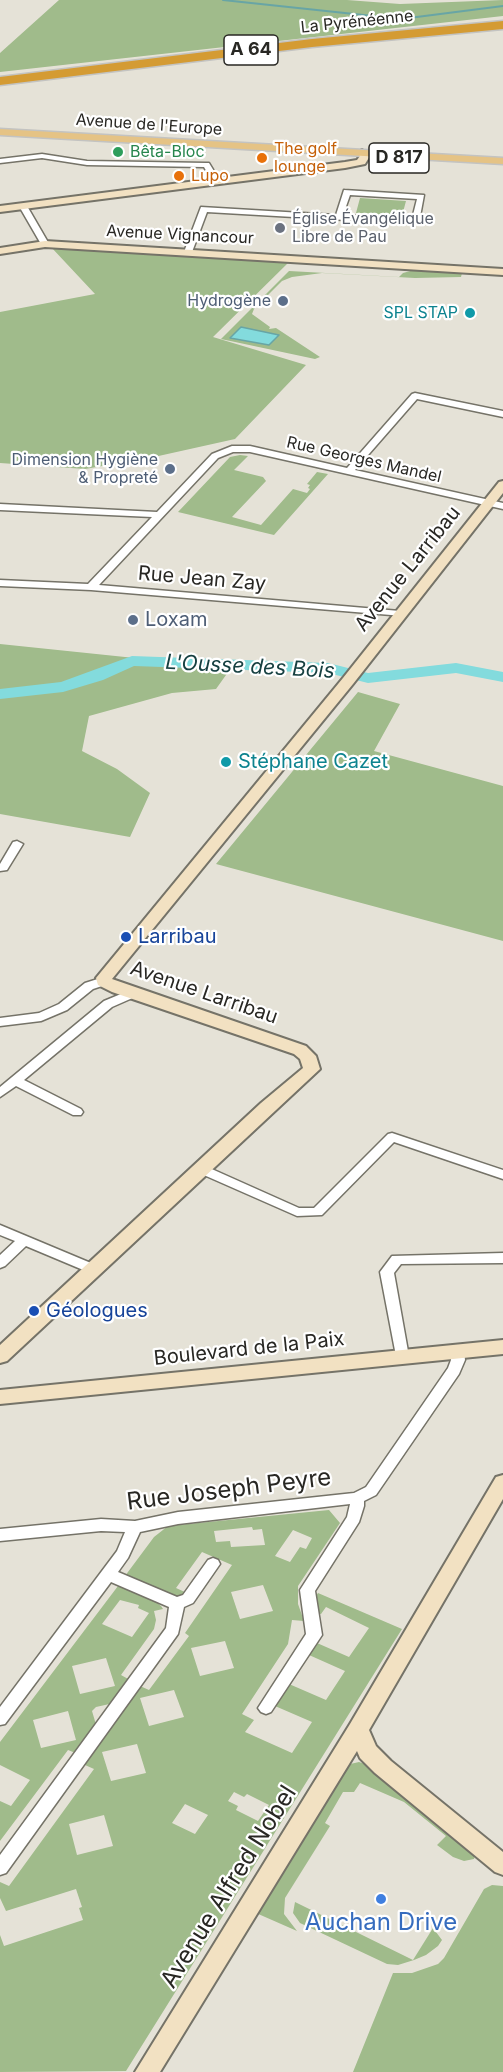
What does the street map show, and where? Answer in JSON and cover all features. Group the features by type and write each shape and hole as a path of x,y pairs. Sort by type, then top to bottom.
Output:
{"highway":[{"name":"La Pyrénéenne","path":"0,76 310,39 503,20"},
{"name":"La Pyrénéenne","path":"0,81 312,43 503,25"}],"main road":[{"name":"Avenue de l'Europe","path":"0,132 503,163"}],"street":[{"path":"0,209 357,163 356,154 335,165"},
{"path":"0,161 42,156 87,163 206,165 216,181"},
{"path":"188,252 204,209 339,218 415,222 421,197 347,192 339,218"},
{"path":"23,206 45,244"},
{"name":"Avenue Vignancour","path":"0,251 45,244 503,272"},
{"path":"349,471 415,396 503,414"},
{"name":"Rue Georges Mandel","path":"160,515 216,456 232,449 250,449 503,506"},
{"name":"Avenue Larribau","path":"0,1356 267,1107 312,1069 308,1056 300,1050 133,993 104,981 104,978 352,675 503,485"},
{"path":"0,507 160,515"},
{"path":"91,587 160,515"},
{"name":"Rue Jean Zay","path":"0,583 91,587 400,614"},
{"path":"0,868 3,868 18,844"},
{"path":"0,1022 41,1017 63,1007 89,986 104,981"},
{"path":"0,1093 108,1004 133,993"},
{"path":"15,1080 77,1112"},
{"path":"201,1168 297,1212 316,1212 392,1137 503,1175"},
{"path":"0,1230 93,1269"},
{"path":"0,1263 24,1240"},
{"path":"402,1357 387,1272 397,1259 503,1258"},
{"name":"Boulevard de la Paix","path":"0,1396 503,1347"},
{"path":"266,1708 314,1635 307,1590 354,1518 356,1498 371,1491 384,1473 454,1370 458,1360 457,1351"},
{"name":"Avenue Alfred Nobel","path":"147,2072 358,1730 503,1482"},
{"name":"Rue Joseph Peyre","path":"0,1535 101,1526 135,1527 178,1518 356,1498"},
{"path":"0,1719 123,1554 135,1527"},
{"path":"108,1574 177,1604 188,1599 213,1564"},
{"path":"0,1868 173,1630 177,1604"},
{"path":"358,1730 368,1752 383,1767 503,1865"}],"green space":[{"path":"59,0 347,0 400,4 503,0 503,16 0,72 0,53"},
{"path":"360,198 406,201 402,216 356,213"},
{"path":"51,247 288,263 213,337 306,365 235,439 85,469 0,463 0,312 95,294"},
{"path":"414,270 462,273 461,277 415,278 322,273 292,277 282,281 254,309 252,314 270,327 269,329 276,328 320,357 315,359 221,339 289,271 399,277 403,273"},
{"path":"248,456 234,470 263,477 266,481 232,517 261,525 293,489 307,493 310,485 307,484 317,472 328,474 274,535 178,512 230,457"},
{"path":"0,644 231,668 216,689 172,693 89,716 82,751 117,769 150,793 130,837 0,814"},
{"path":"358,692 400,704 374,751 503,786 503,941 216,864"},
{"path":"329,1510 340,1523 298,1586 298,1604 304,1621 292,1620 288,1644 242,1714 254,1720 245,1732 292,1753 312,1722 275,1706 289,1684 326,1700 345,1671 309,1655 317,1643 349,1657 369,1628 326,1607 321,1614 316,1613 315,1597 318,1593 402,1629 126,2071 0,2072 0,1935 4,1946 83,1920 79,1908 82,1907 76,1889 6,1911 0,1898 0,1882 9,1886 94,1769 85,1765 140,1686 149,1690 189,1636 185,1633 232,1565 202,1552 176,1588 187,1593 177,1597 125,1576 154,1537 168,1526","holes":["252,1527 253,1530 262,1529 265,1545 231,1547 230,1541 216,1542 214,1531","293,1530 312,1538 306,1549 300,1547 290,1562 275,1556","263,1585 273,1611 240,1619 231,1592","225,1641 234,1668 200,1676 191,1648","174,1690 184,1717 149,1726 140,1698","137,1744 146,1773 111,1781 102,1752","234,1792 244,1797 247,1794 269,1805 258,1821 236,1810 238,1806 228,1801","185,1804 208,1815 195,1834 172,1823","104,1815 113,1846 77,1855 69,1824"]},
{"path":"118,1586 155,1601 161,1606 163,1609 154,1611 156,1620 154,1629 121,1675 130,1680 114,1703 96,1707 92,1711 97,1728 78,1754 68,1750 0,1841 0,1801 11,1806 30,1780 0,1765 0,1742","holes":["120,1600 139,1605 138,1608 149,1613 132,1637 102,1624","106,1658 115,1686 80,1694 72,1666","68,1711 76,1740 41,1748 33,1720"]},
{"path":"359,1762 365,1764 475,1855 474,1859 464,1861 453,1857 437,1845 446,1836 404,1802 360,1783 354,1792 343,1792 325,1823 330,1826 285,1898 284,1914 297,1931 256,1913 346,1765"},
{"path":"492,1885 503,1886 503,2072 353,2072 393,1973 412,1973 438,1964 444,1958 484,1889"},
{"path":"295,1902 413,1960 433,1928 442,1940 426,1955 414,1960 398,1965 387,1964 300,1923 293,1913"}],"water":[{"path":"241,327 279,335 269,345 230,338"}],"waterway":[{"path":"223,0 401,19 503,6"},
{"name":"L'Ousse des Bois","path":"0,694 63,687 132,661 328,668 368,678 456,668 503,677"}],"place":[{"name":"Bêta-Bloc","path":"118,152"},
{"name":"The golf lounge","path":"262,158"},
{"name":"Lupo","path":"179,176"},
{"name":"Église Évangélique Libre de Pau","path":"280,228"},
{"name":"Hydrogène","path":"283,301"},
{"name":"SPL STAP","path":"470,313"},
{"name":"Dimension Hygiène & Propreté","path":"170,469"},
{"name":"Loxam","path":"133,620"},
{"name":"Stéphane Cazet","path":"226,762"},
{"name":"Larribau","path":"126,937"},
{"name":"Géologues","path":"34,1311"},
{"name":"Auchan Drive","path":"381,1899"}]}
